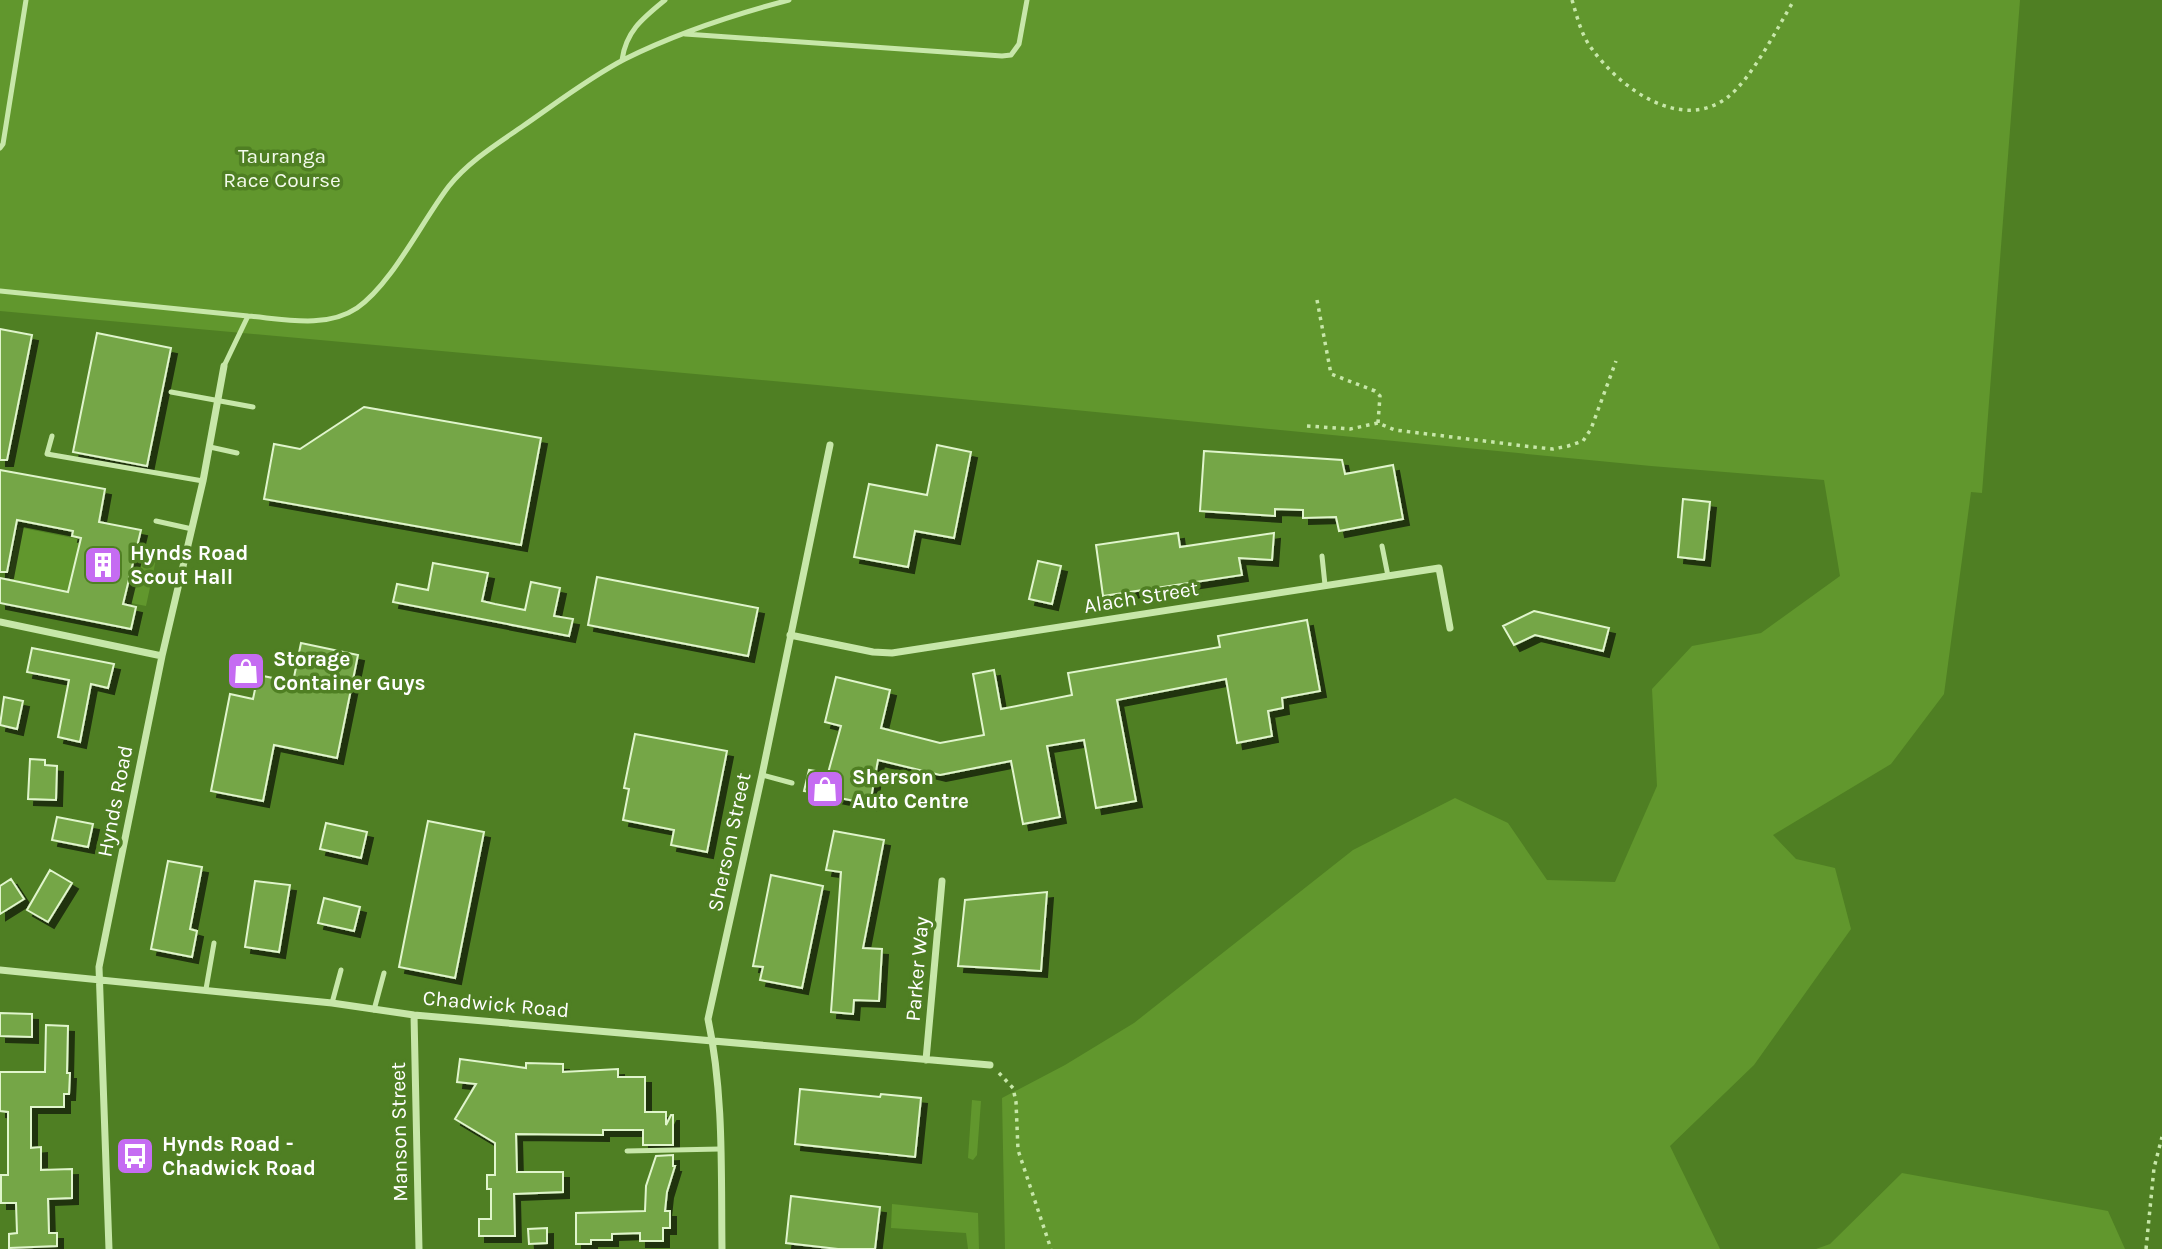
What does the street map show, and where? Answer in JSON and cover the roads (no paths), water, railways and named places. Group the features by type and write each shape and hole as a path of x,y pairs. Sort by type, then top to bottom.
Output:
{"street":[{"name":"Hynds Road","path":"109,1249 99,967 162,656 203,481 224,366"},
{"name":"Sherson Street","path":"722,1249 715,1056 708,1019 830,445"},
{"name":"Alach Street","path":"790,635 873,652 892,653 1438,568 1450,628"},
{"path":"0,622 162,656"},
{"name":"Parker Way","path":"926,1060 942,881"},
{"name":"Chadwick Road","path":"0,970 206,989 414,1015 990,1065"},
{"name":"Manson Street","path":"414,1015 419,1249"}],"lane":[{"path":"0,148 3,144 26,0"},
{"path":"622,60 625,41 641,20 664,0"},
{"path":"0,290 248,316 313,321 341,317 357,309 381,284 450,186 466,169 548,108 622,60 682,33 789,0"},
{"path":"682,33 1002,56 1012,54 1019,44 1027,0"},
{"path":"224,366 248,316"},
{"path":"172,392 253,407"},
{"path":"52,436 47,454 203,481"},
{"path":"210,447 237,453"},
{"path":"156,521 192,529"},
{"path":"1382,545 1388,576"},
{"path":"1322,556 1325,585"},
{"path":"762,775 792,783"},
{"path":"206,989 214,943"},
{"path":"332,1003 341,970"},
{"path":"374,1010 384,973"},
{"path":"626,1151 720,1149"}],"place":[{"name":"Hynds Road Scout Hall","path":"103,565"},
{"name":"Storage Container Guys","path":"246,671"},
{"name":"Sherson Auto Centre","path":"825,789"},
{"name":"Hynds Road - Chadwick Road","path":"135,1156"}],"park label":[{"name":"Tauranga Race Course","path":"282,168"}]}
